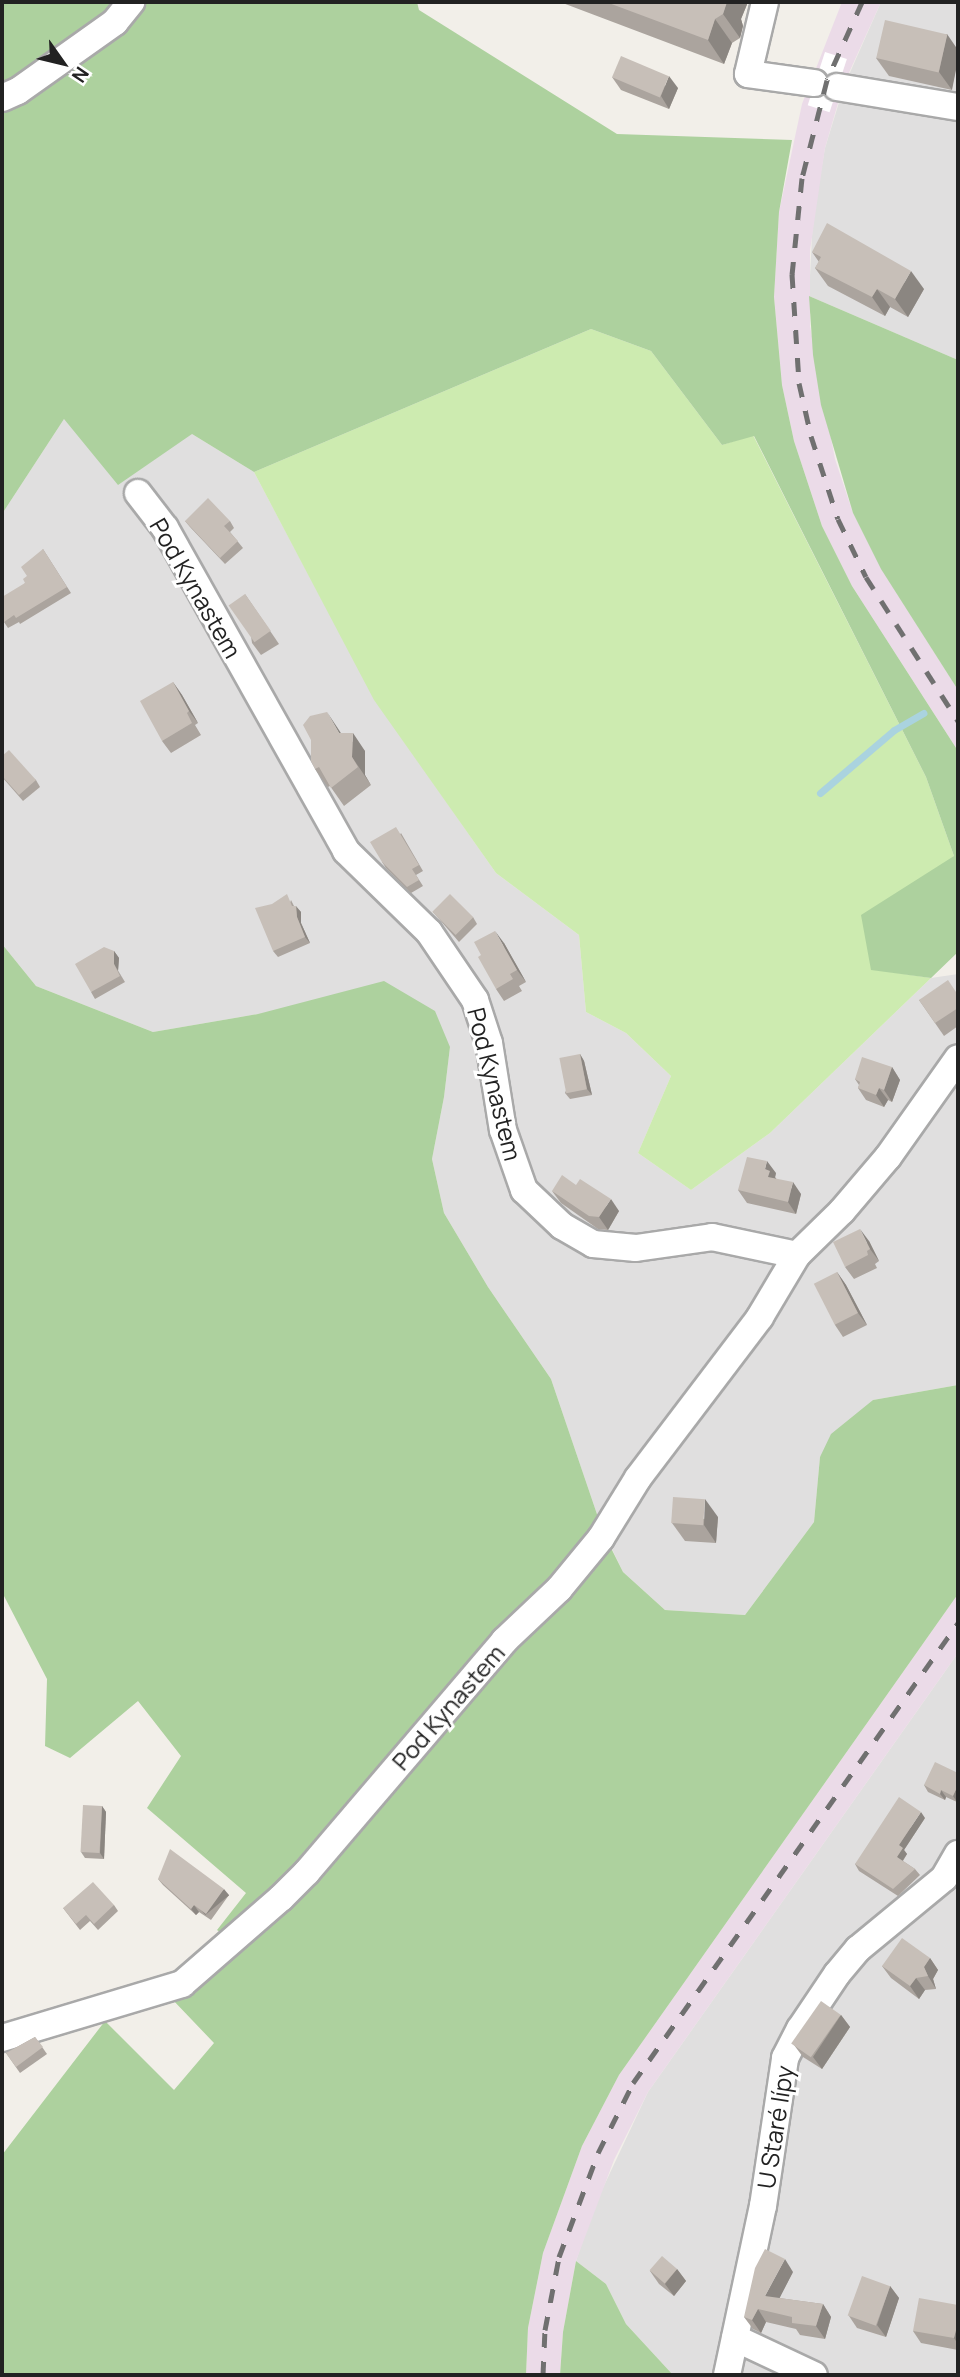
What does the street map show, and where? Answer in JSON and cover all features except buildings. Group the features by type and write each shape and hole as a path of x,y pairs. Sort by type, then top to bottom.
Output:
{"street":[{"path":"765,2 748,74 958,107"},
{"path":"2,98 18,91 123,12"},
{"name":"Pod Kynastem","path":"138,493 165,528 346,851 429,932 475,1000 489,1043 503,1130 524,1190 562,1226 593,1244 636,1248 712,1237 797,1255"},
{"name":"Pod Kynastem","path":"2,2038 182,1984 307,1872 504,1641 559,1589 601,1538 638,1478 760,1317 797,1255 842,1211 888,1157 958,1058"},
{"name":"U Staré lípy","path":"727,2375 763,2206 785,2058 800,2029 836,1974 858,1949 944,1878 958,1854"},
{"path":"735,2338 814,2375"}],"shaded area":[{"path":"842,2 881,2 843,86 825,148 810,251 810,326 835,459 853,513 882,569 958,690 958,751 852,586 822,526 794,441 782,385 774,297 779,212 802,104"},
{"path":"881,2 958,2 958,360 809,296 813,217 825,148 844,86"},
{"path":"64,419 192,434 254,472 375,700 496,873 579,935 586,1012 626,1033 671,1076 638,1153 691,1190 770,1133 931,978 958,974 958,1385 873,1400 820,1457 814,1522 745,1615 665,1610 623,1572 601,1526 551,1379 488,1287 444,1213 432,1159 450,1047 258,1014 153,1032 36,986 2,944 2,514"},
{"path":"958,1594 958,1653 648,2092 614,2160 576,2261 563,2332 560,2375 526,2375 528,2328 543,2253 582,2146 619,2075"},
{"path":"958,1653 958,2375 673,2375 626,2324 606,2284 576,2261 593,2209 648,2092"}],"green space":[{"path":"2,2 417,2 419,10 617,134 792,140 779,212 774,297 782,385 794,441 822,526 852,586 958,751 958,952 931,978 871,970 861,915 954,856 926,777 754,436 722,445 651,351 591,329 254,472 192,434 118,485 64,419 2,514"},
{"path":"809,296 958,360 958,690 881,569 853,513 821,405 813,355"},
{"path":"591,329 651,351 722,445 753,435 926,777 954,856 871,969 931,978 770,1133 691,1190 638,1153 671,1076 626,1033 586,1012 579,935 496,873 374,700 254,472"},
{"path":"2,944 36,986 153,1032 258,1014 384,981 435,1011 450,1047 432,1159 444,1213 488,1287 551,1379 601,1526 298,1869 228,1938 217,1930 246,1893 147,1808 181,1756 138,1701 70,1758 45,1746 47,1679 4,1596 2,1597"},
{"path":"958,1385 958,1594 619,2075 582,2146 543,2253 528,2328 526,2375 2,2375 2,2155 105,2021 174,2090 214,2043 171,1998 608,1542 623,1572 665,1610 745,1615 814,1522 820,1457 831,1434 873,1400"},
{"path":"576,2261 606,2284 626,2324 673,2375 560,2375 563,2332"}],"pier":[{"path":"825,52 847,59 830,112 808,105"}],"waterway":[{"path":"820,793 894,730 924,713"}],"railway":[{"path":"862,2 827,80 802,178 792,274 799,383 811,436 838,519 866,577 958,721"},
{"path":"543,2375 545,2330 559,2257 598,2153 633,2083 958,1623"}]}
